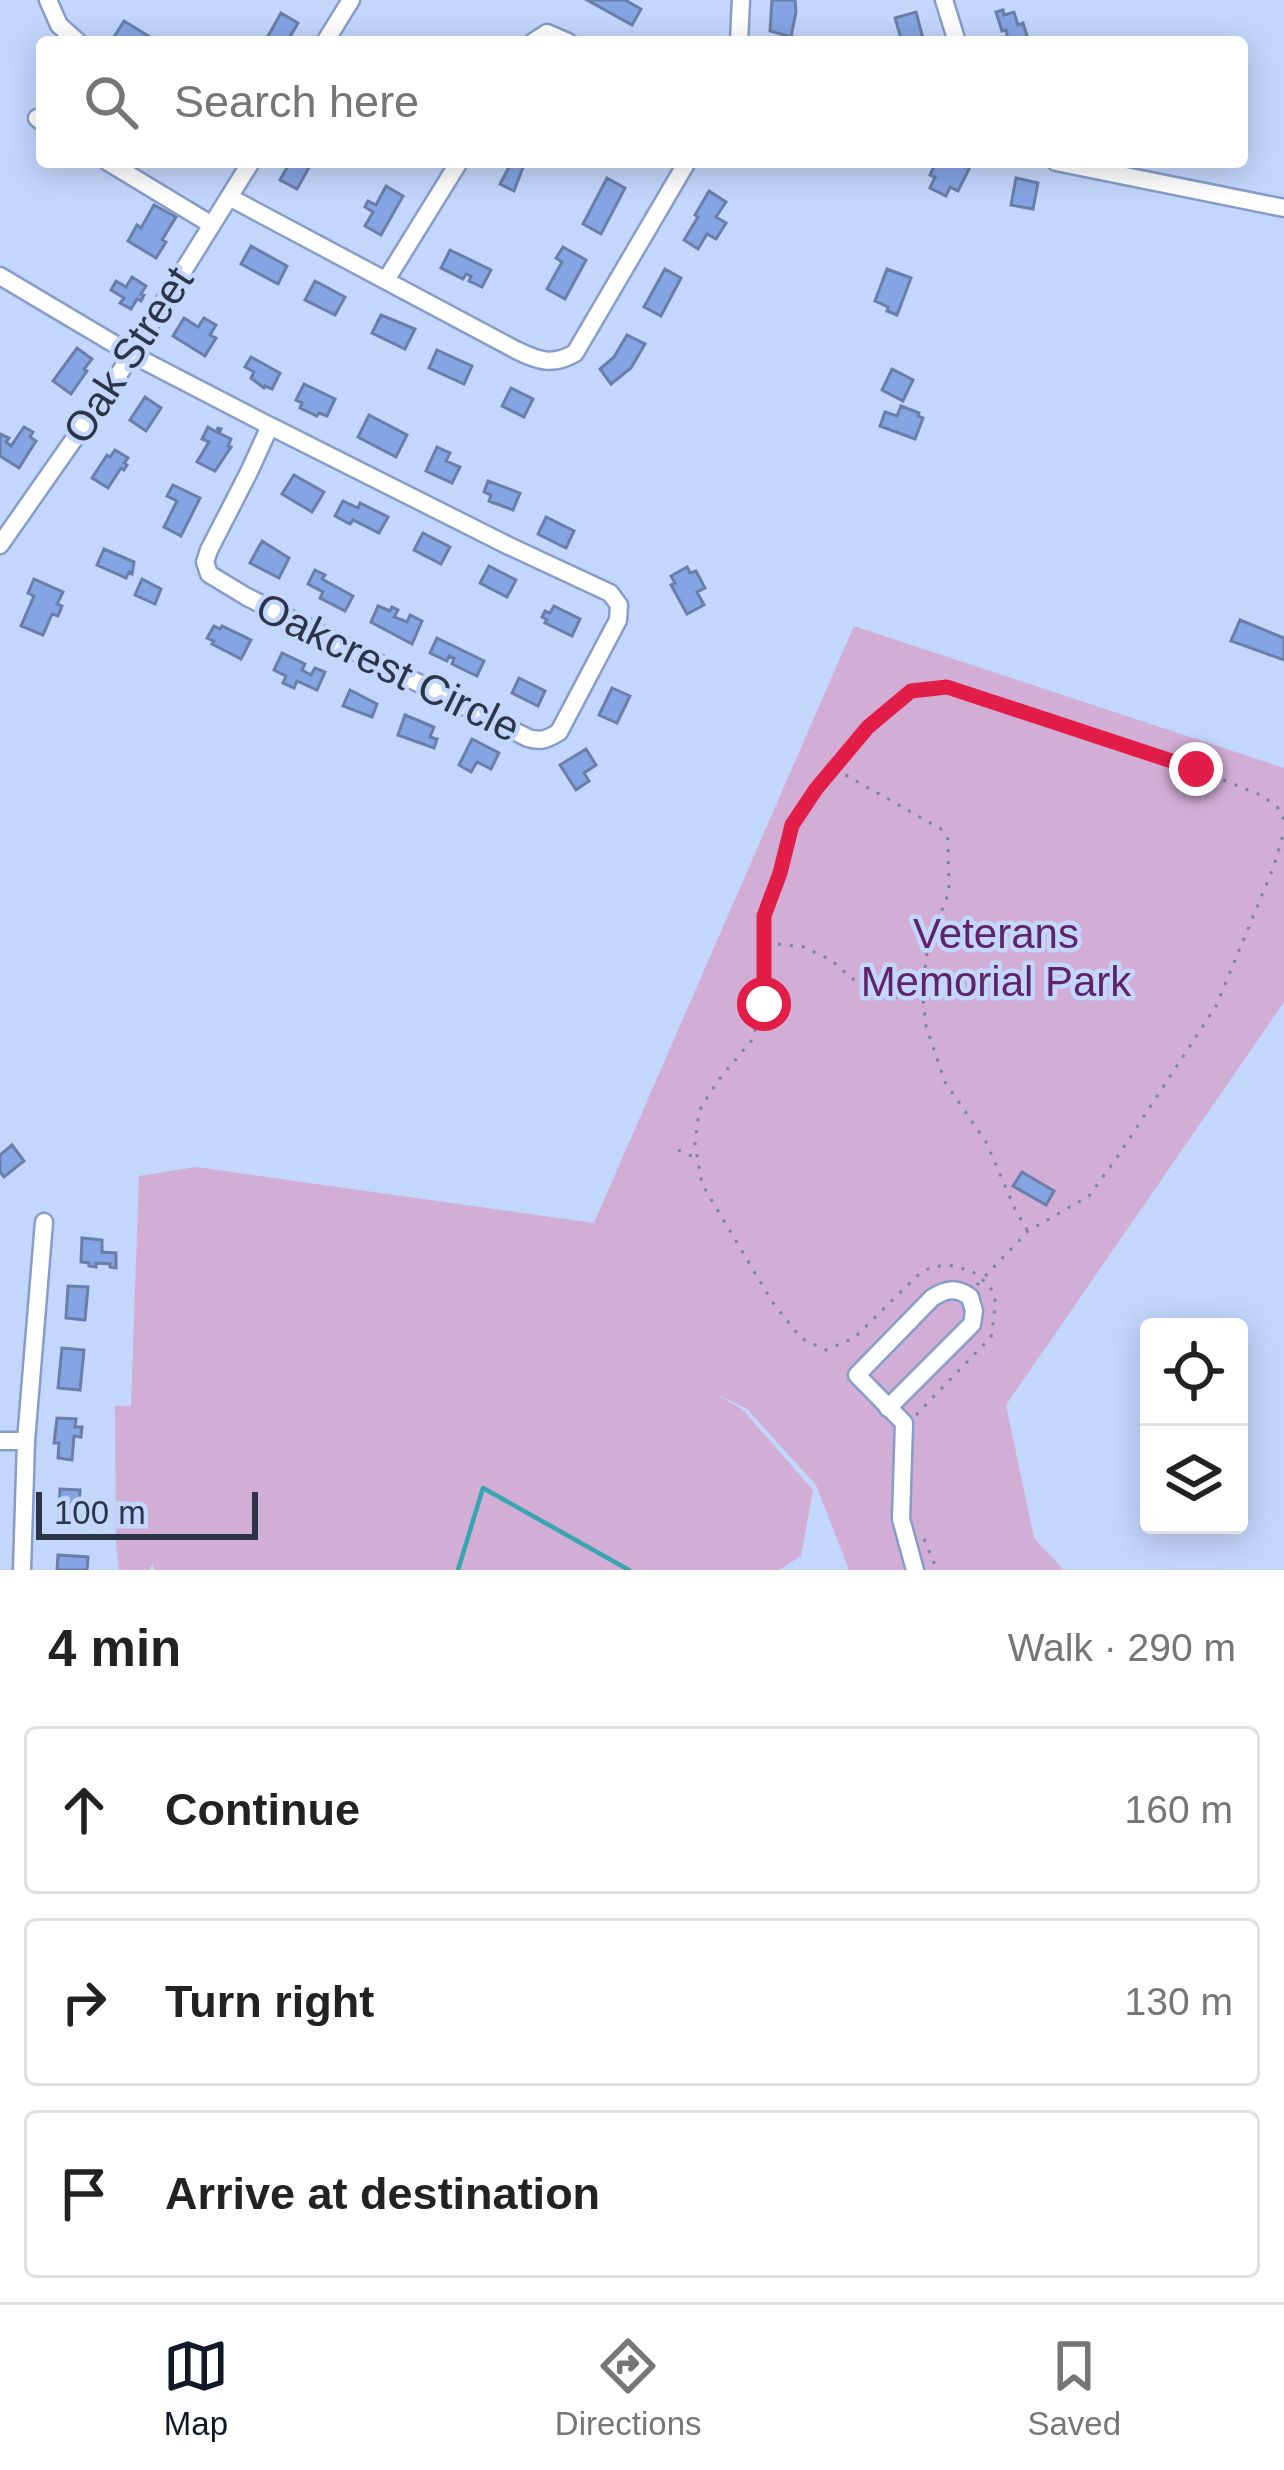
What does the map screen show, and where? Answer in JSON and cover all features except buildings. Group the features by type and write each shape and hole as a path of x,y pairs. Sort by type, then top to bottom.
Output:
{"street":[{"path":"48,0 59,26 71,36"},
{"path":"329,36 351,0"},
{"path":"739,36 741,0"},
{"path":"944,0 955,36"},
{"path":"118,168 212,225"},
{"name":"Oak Street","path":"0,544 131,354 247,168"},
{"path":"386,280 455,168"},
{"path":"229,197 534,359 548,362 575,353 683,168"},
{"path":"1086,168 1284,208"},
{"name":"Oakcrest Circle","path":"0,276 131,354 610,593 619,605 618,620 559,733 537,741 528,737 209,574 208,550 270,426"},
{"path":"22,1570 26,1441 44,1222"},
{"path":"888,1408 972,1324 970,1297 960,1290 945,1290 932,1298 856,1375 888,1408 904,1424 901,1520 915,1570"},
{"path":"0,1441 26,1441"}],"path":[{"path":"913,1419 992,1337 996,1303 990,1286 963,1268 932,1267 854,1338 826,1350 801,1338 773,1304 702,1184 694,1143 700,1111 752,1040 764,1004 764,916 792,825 868,727 911,691 947,687 1196,769 1263,796 1284,820"},
{"path":"834,768 941,830 948,839 949,892 928,946 923,998 926,1026 945,1082 986,1142 1028,1232"},
{"path":"983,1279 1028,1232 1089,1196 1216,1006 1284,831"},
{"path":"764,942 804,947 831,960 867,992 923,998"},
{"path":"678,1150 698,1159"},
{"path":"923,1537 938,1570"}],"green space":[{"name":"Veterans Memorial Park","path":"854,626 1284,768 1284,1002 1006,1405 1034,1538 1064,1570 849,1570 816,1485 747,1409 714,1393 743,1410 813,1490 801,1556 779,1570 154,1570 153,1564 149,1570 119,1570 115,1406 131,1406 139,1176 196,1167 594,1223"}],"waterway":[{"path":"458,1570 483,1488 629,1570"}],"route":[{"path":"764,1004 764,916 792,825 868,727 911,691 947,687 1196,769"}]}
